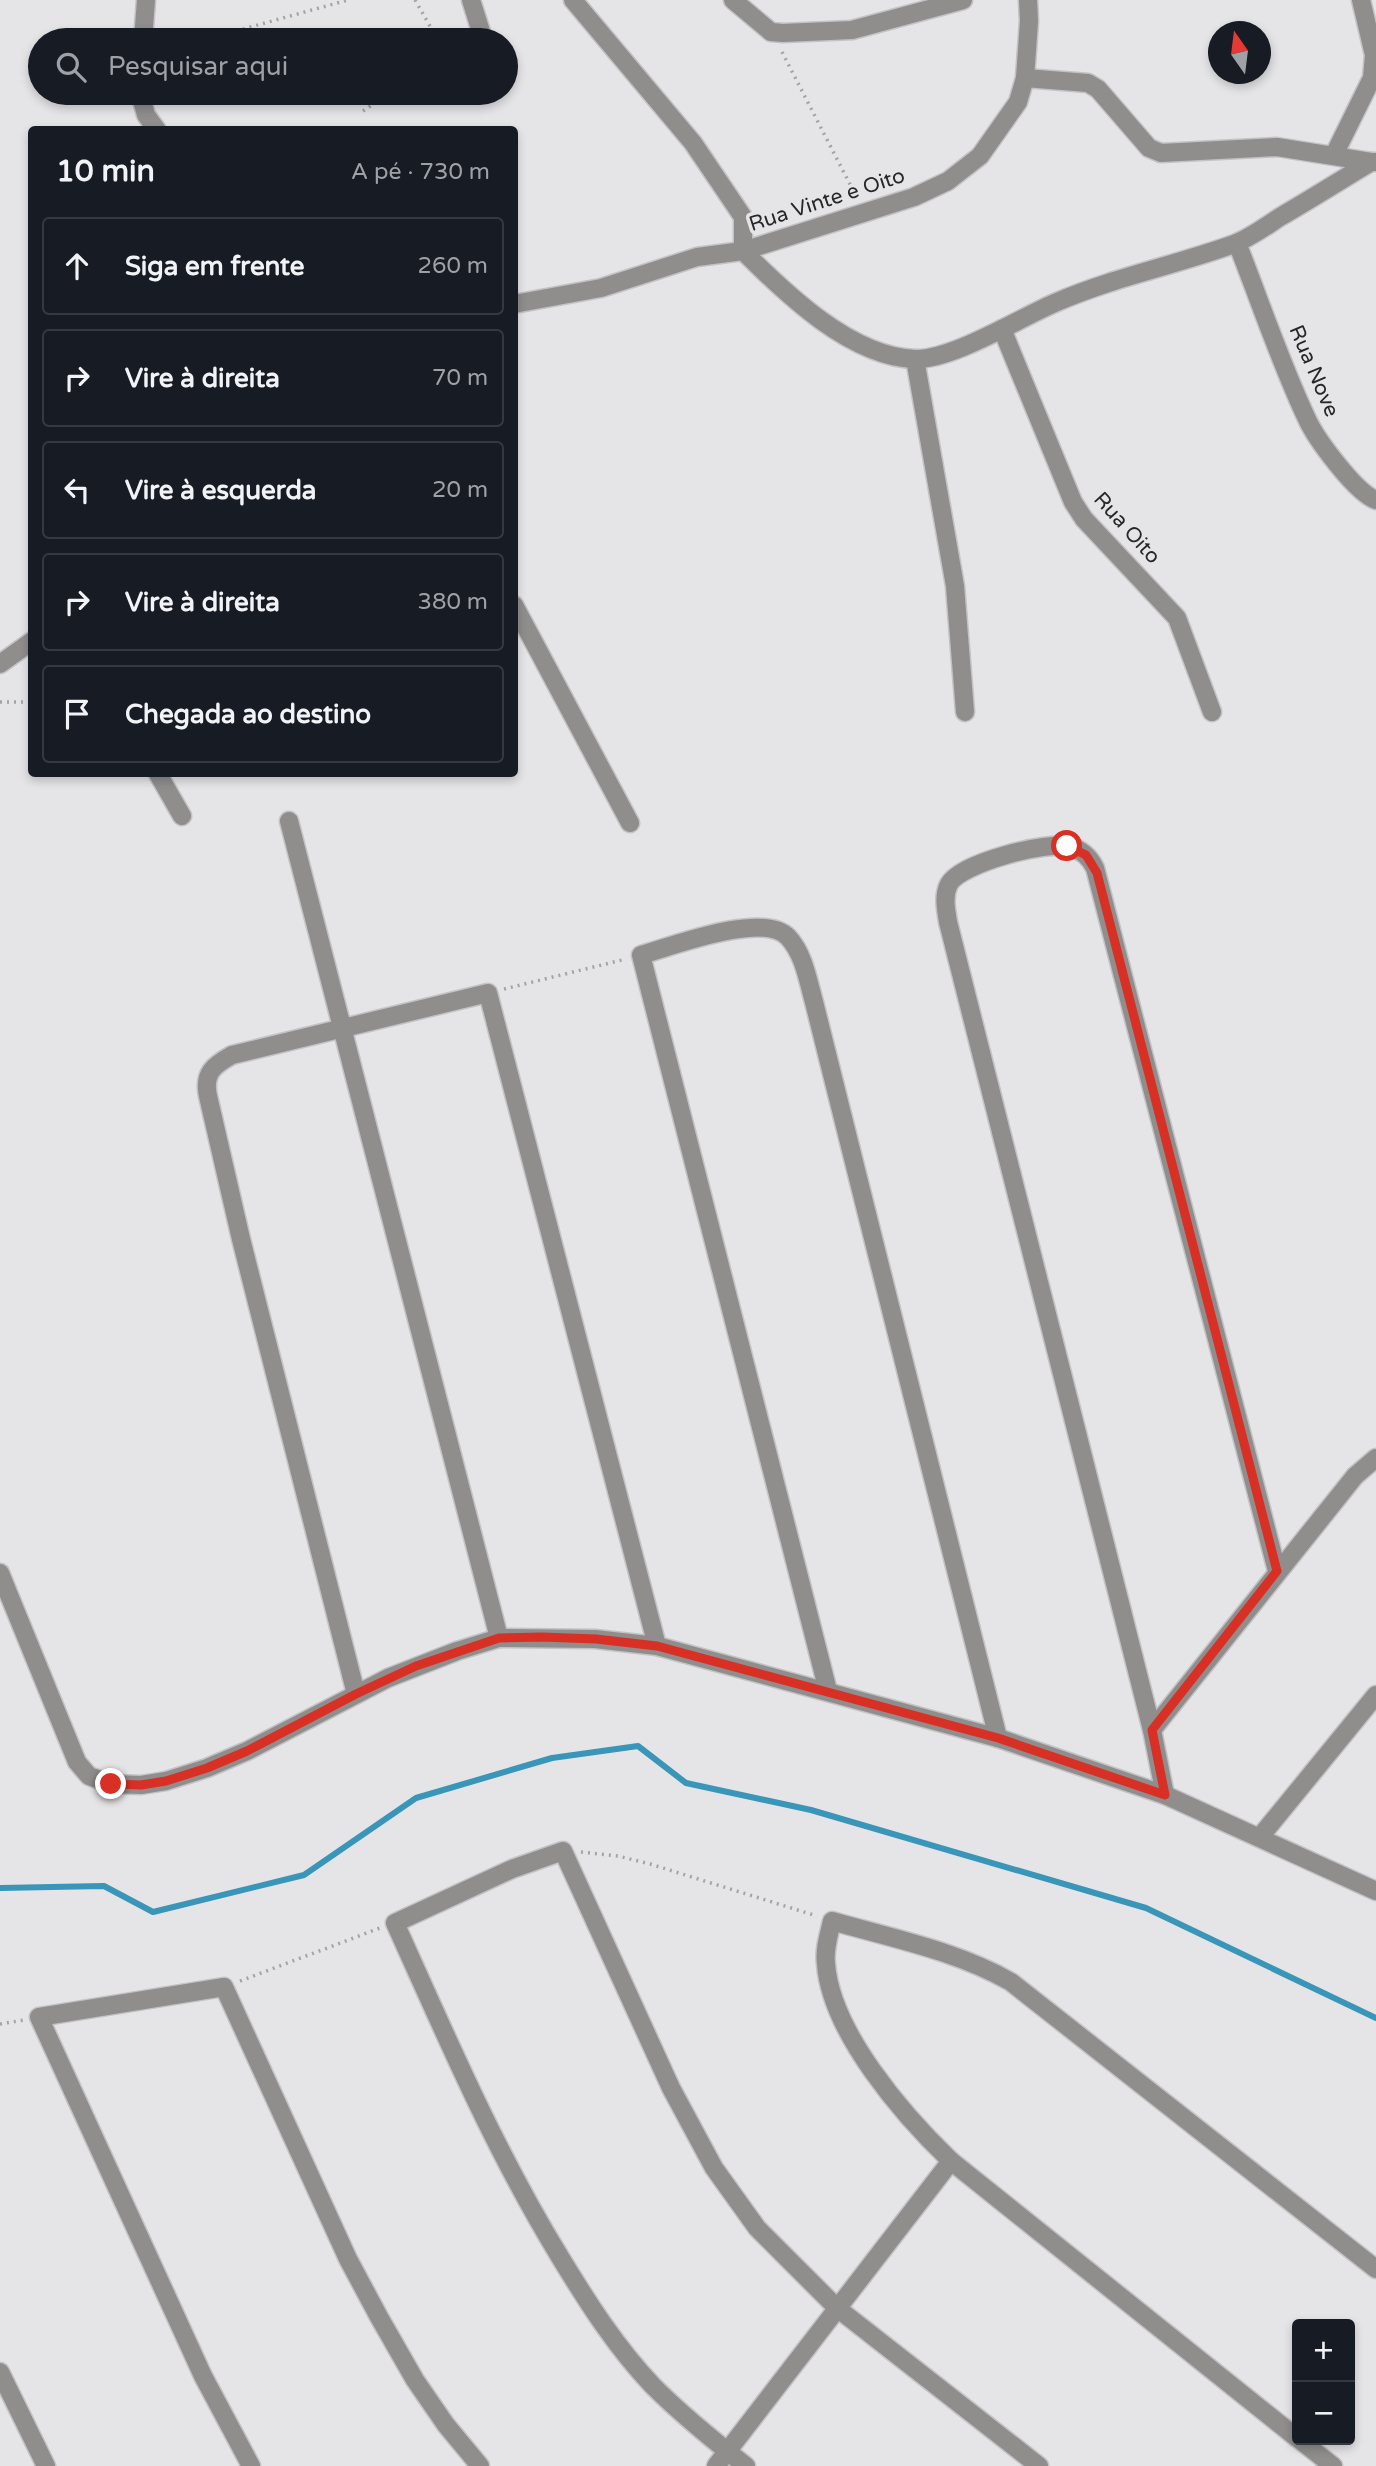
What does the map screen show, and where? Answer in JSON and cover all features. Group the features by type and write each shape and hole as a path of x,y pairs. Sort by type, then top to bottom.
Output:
{"street":[{"path":"144,28 146,0"},
{"path":"471,0 480,28"},
{"path":"573,0 694,143 743,217 743,251 774,284 857,343 880,352 915,359 936,356 1002,329 1058,301 1128,275 1237,243 1374,162"},
{"path":"733,0 771,32 783,33 852,30 963,0"},
{"name":"Rua Vinte e Oito","path":"518,303 601,288 696,257 743,251 914,197 948,181 980,156 1018,102 1025,78 1028,0"},
{"path":"1334,155 1372,78 1374,55 1361,0"},
{"path":"1025,78 1088,83 1098,89 1149,148 1161,153 1278,147 1374,162"},
{"path":"143,105 154,126"},
{"name":"Rua Nove","path":"1237,243 1308,421 1353,484 1376,500"},
{"name":"Rua Oito","path":"1002,329 1073,502 1084,519 1177,618 1212,712"},
{"path":"915,359 955,586 965,712"},
{"path":"518,613 630,823"},
{"path":"0,664 28,644"},
{"path":"160,777 182,816"},
{"path":"289,821 499,1638"},
{"path":"1165,1795 1152,1730 948,922 945,898 950,884 963,871 975,865 1013,853 1061,845 1071,846 1082,852 1095,868 1277,1571"},
{"path":"828,1691 641,955 746,926 781,931 798,952 814,1002 998,1738"},
{"path":"356,1694 241,1239 206,1084 211,1070 232,1055 488,993 657,1646"},
{"path":"1152,1730 1355,1476 1376,1458"},
{"path":"0,1573 68,1744 82,1770 101,1782 141,1785 166,1781 207,1768 247,1751 416,1666 499,1638 596,1639 657,1646 998,1738 1165,1795 1376,1891"},
{"path":"1260,1837 1376,1695"},
{"path":"746,2466 652,2385 596,2317 534,2215 458,2063 395,1923 512,1869 562,1851 671,2088 714,2168 757,2228 836,2308 1039,2466"},
{"path":"1292,2434 951,2161 919,2130 877,2078 844,2020 829,1984 825,1962 832,1921 954,1957 1011,1982 1376,2269"},
{"path":"251,2466 197,2363 40,2017 224,1987 348,2259 415,2380 446,2425 480,2466"},
{"path":"716,2466 951,2161"},
{"path":"0,2372 46,2466"},
{"path":"1306,2445 1332,2466"}],"path":[{"path":"247,28 348,0"},
{"path":"415,0 431,28"},
{"path":"771,32 864,212"},
{"path":"363,111 372,105"},
{"path":"0,702 28,702"},
{"path":"488,993 641,955"},
{"path":"562,1851 597,1852 650,1864 832,1921"},
{"path":"224,1987 395,1923"}],"waterway":[{"path":"0,1888 104,1886 153,1912 304,1875 416,1798 552,1758 638,1746 686,1783 811,1810 1146,1908 1376,2018"}],"route":[{"path":"111,1784 141,1785 166,1781 207,1768 247,1751 416,1666 499,1638 542,1637 596,1639 657,1646 736,1666 998,1738 1165,1795 1152,1730 1277,1571 1097,873 1086,855 1067,846"}]}
